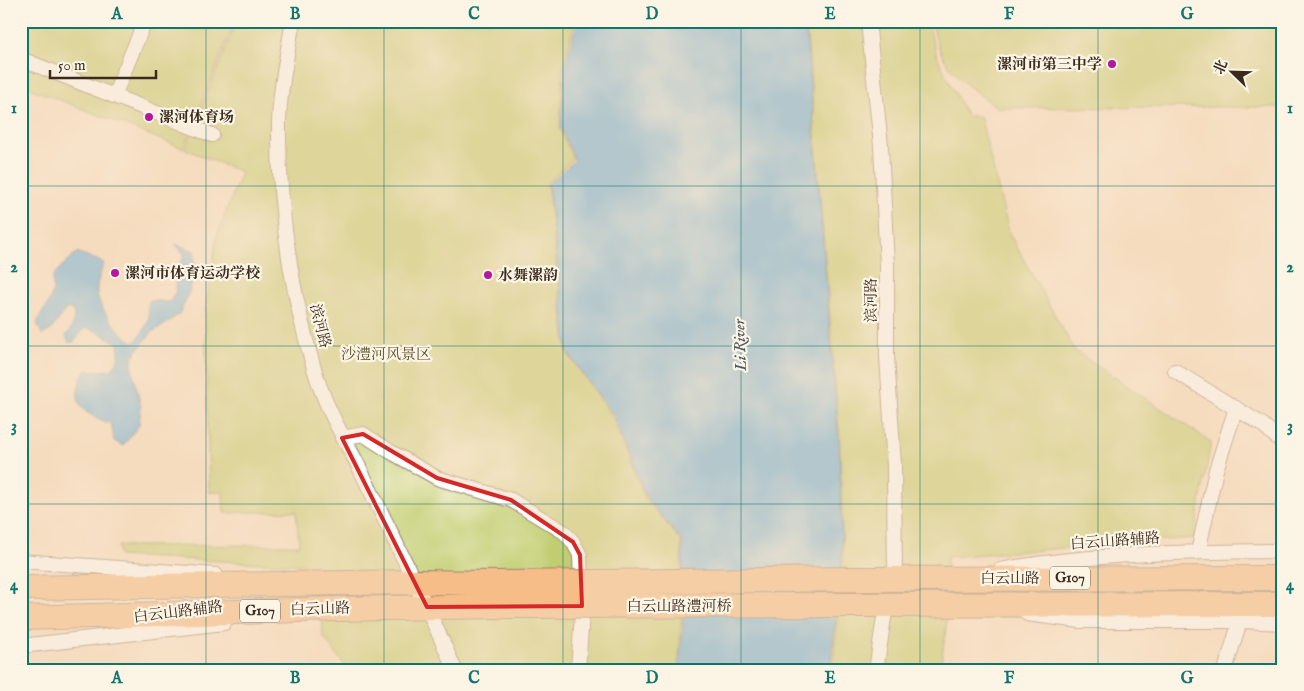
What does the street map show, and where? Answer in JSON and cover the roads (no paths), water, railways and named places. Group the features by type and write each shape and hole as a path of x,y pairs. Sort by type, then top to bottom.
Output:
{"highway":[{"name":"白云山路","path":"856,579 1283,578"},
{"name":"白云山路澧河桥","path":"498,595 856,579"},
{"name":"白云山路","path":"21,588 415,582 498,595"},
{"name":"白云山路","path":"21,618 427,607 498,595"},
{"name":"白云山路澧河桥","path":"498,595 859,605"},
{"name":"白云山路","path":"859,605 1283,604"}],"street":[{"path":"114,96 145,21"},
{"name":"滨河路","path":"293,21 284,77 280,122 281,180 286,246 296,300 314,369 324,397 342,438 359,466 427,607 455,670"},
{"name":"滨河路","path":"868,21 881,146 886,266 887,356 894,457 895,579"},
{"path":"21,59 212,135"},
{"path":"1175,371 1264,425 1283,442"},
{"path":"1198,552 1216,470 1236,408"},
{"path":"342,438 363,434 437,478 511,500 564,532 574,542 580,555 582,614 578,670"},
{"name":"白云山路辅路","path":"951,579 1045,562 1198,552 1283,551"},
{"name":"白云山路辅路","path":"21,561 329,583"},
{"path":"876,670 886,605"},
{"path":"959,605 1080,621 1240,621 1283,623"},
{"name":"白云山路辅路","path":"21,646 338,609"},
{"path":"1225,670 1240,621"}],"water":[{"name":"Li River","path":"577,21 805,21 839,443 842,561 830,670 679,670 683,623 682,541 646,497 614,416 568,353 548,184 575,160 561,128 565,67"},
{"path":"175,244 194,251 192,283 179,314 152,332 133,356 132,368 141,407 139,425 123,446 114,441 111,424 87,413 80,404 78,397 79,384 85,371 111,370 114,367 118,358 118,344 98,332 84,328 74,342 69,343 66,336 72,327 74,317 73,310 67,308 51,330 42,335 37,323 53,292 52,280 55,273 77,252 104,263 97,286 100,302 115,326 134,343 147,324 150,300 169,302 173,297 176,288 177,269 184,254"}],"place":[{"name":"漯河市第三中学","path":"1112,64"},
{"name":"漯河体育场","path":"149,117"},
{"name":"漯河市体育运动学校","path":"115,273"},
{"name":"水舞漯韵","path":"488,275"}],"park label":[{"name":"沙澧河风景区","path":"386,354"}]}
